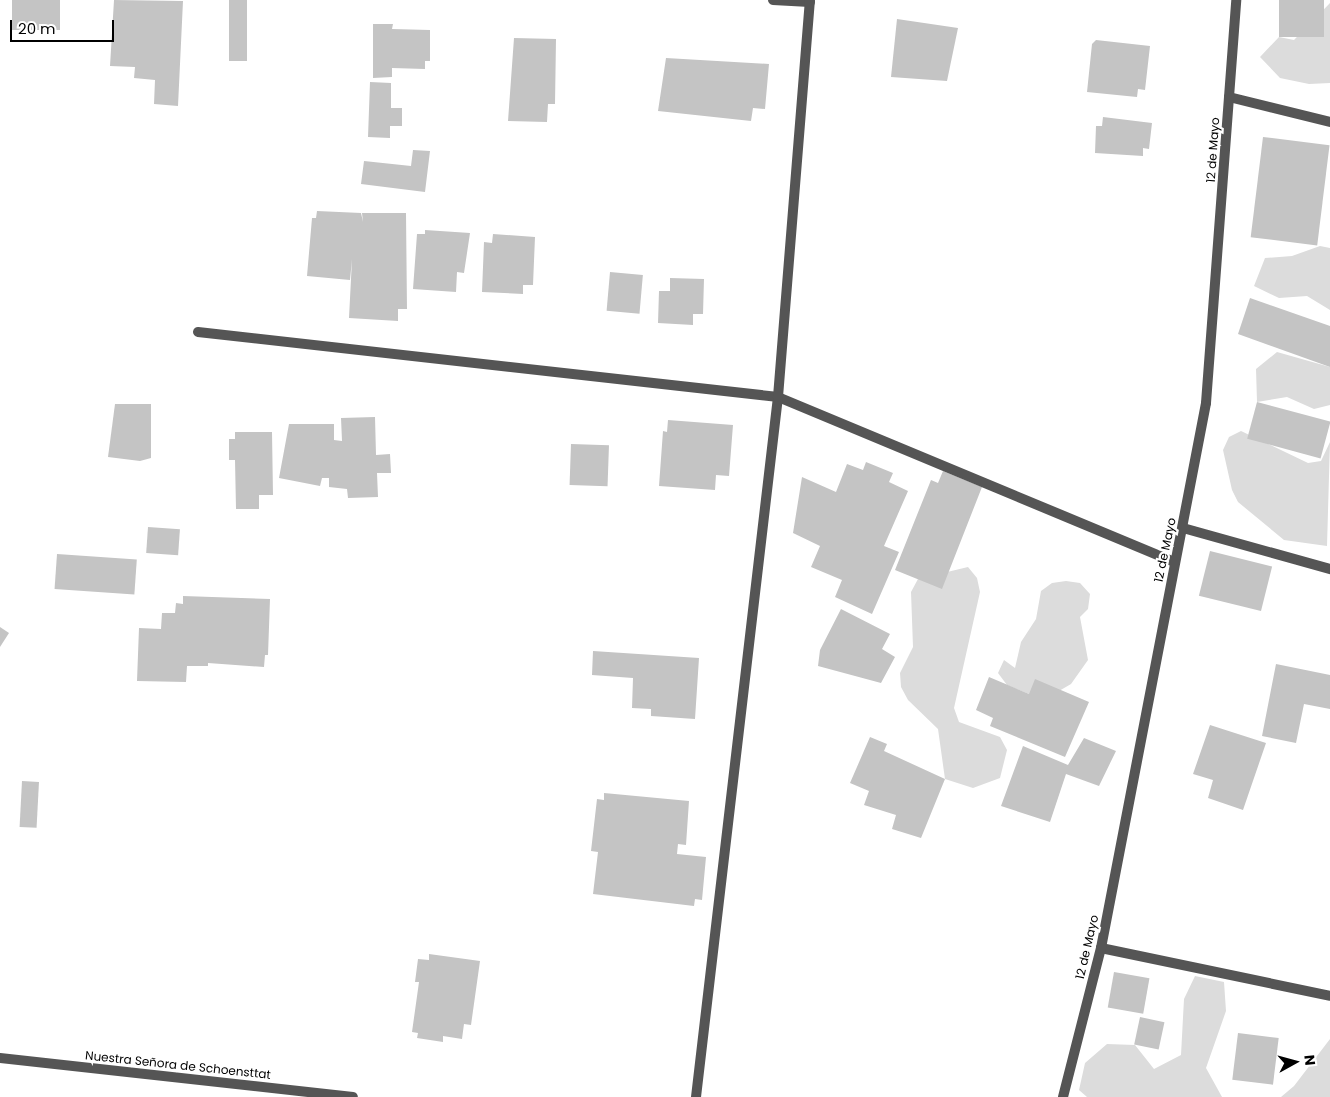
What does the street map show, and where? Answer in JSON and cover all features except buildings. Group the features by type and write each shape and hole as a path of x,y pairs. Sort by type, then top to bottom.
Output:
{"street":[{"path":"696,1097 778,397 810,1 773,0"},
{"name":"12 de Mayo","path":"1063,1097 1101,948 1206,403 1236,0"},
{"path":"1229,97 1330,122"},
{"path":"198,332 778,397 1174,562"},
{"path":"1183,528 1330,569"},
{"path":"1101,948 1330,996"},
{"name":"Nuestra Señora de Schoensttat","path":"0,1058 353,1097"}],"shaded area":[{"path":"1330,3 1330,83 1309,84 1280,78 1260,57 1279,37 1294,40"},
{"path":"1320,246 1330,248 1330,310 1307,296 1279,298 1254,286 1265,258 1292,256"},
{"path":"1277,352 1330,367 1330,405 1314,409 1287,397 1257,402 1256,369"},
{"path":"1241,431 1308,463 1321,461 1330,442 1327,546 1284,540 1238,502 1232,490 1223,450 1229,437"},
{"path":"968,567 977,578 980,592 954,708 959,722 1000,737 1007,750 1000,778 973,788 945,779 938,729 908,700 901,687 900,673 913,647 911,592 918,579"},
{"path":"1066,581 1080,583 1090,594 1088,609 1080,617 1088,660 1071,684 1059,691 1029,694 1007,685 998,673 1004,660 1015,668 1021,642 1036,619 1041,591 1052,583"},
{"path":"1195,976 1224,982 1226,1011 1206,1068 1222,1097 1087,1097 1079,1090 1085,1063 1107,1044 1135,1045 1154,1069 1181,1055 1184,999"},
{"path":"1330,1039 1330,1097 1281,1097 1294,1086"}]}
